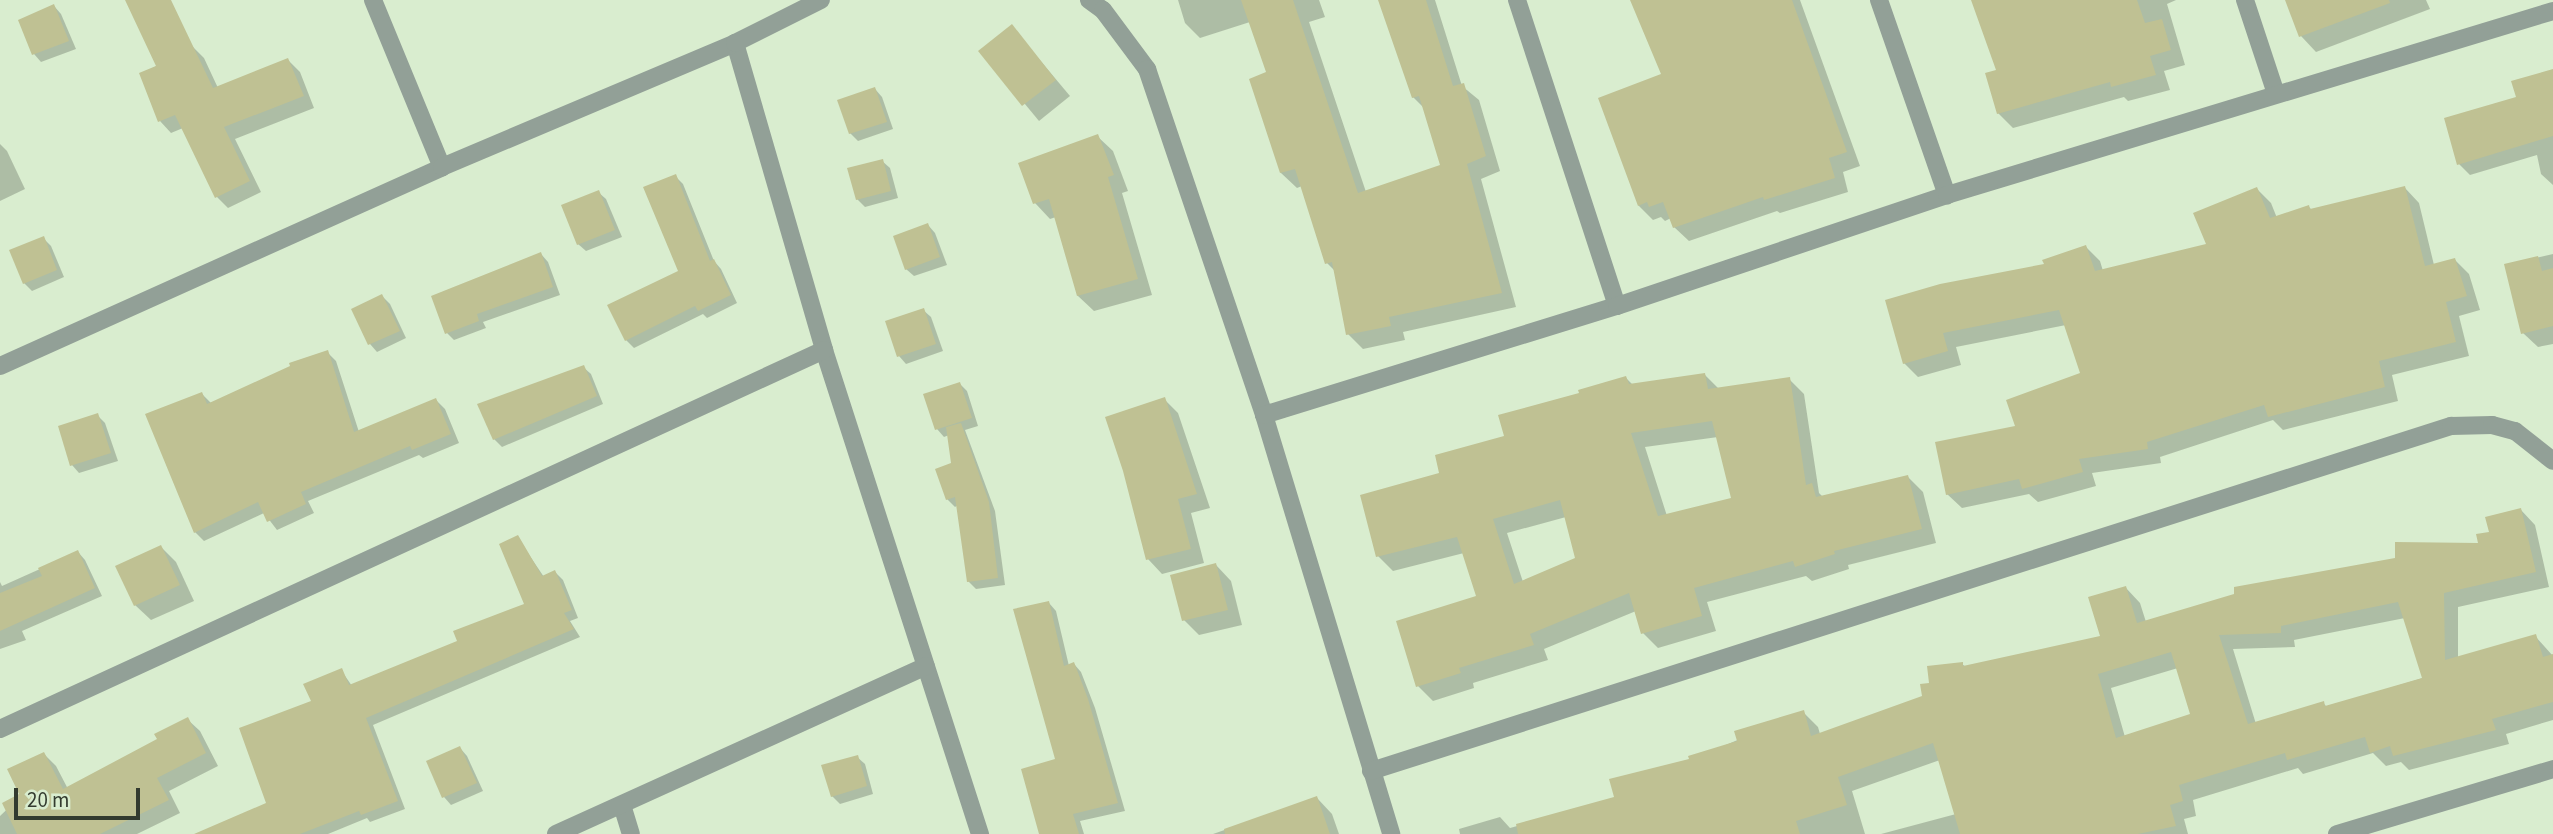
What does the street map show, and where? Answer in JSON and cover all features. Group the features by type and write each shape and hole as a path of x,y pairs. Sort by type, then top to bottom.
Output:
{"street":[{"path":"373,0 442,167"},
{"path":"0,366 442,167 735,43 821,0"},
{"path":"1089,0 1103,10 1147,69 1264,415 1391,834"},
{"path":"1517,0 1617,306"},
{"path":"1879,0 1947,195"},
{"path":"2245,0 2276,94"},
{"path":"1264,415 1617,306 1947,195 2553,11"},
{"path":"735,43 824,350 980,834"},
{"path":"0,729 824,350"},
{"path":"1371,771 2451,426 2492,425 2515,431 2553,461"},
{"path":"556,834 926,666"},
{"path":"2337,834 2553,769"},
{"path":"622,805 631,834"}],"building":[{"path":"125,0 171,0 213,88 288,58 304,96 224,127 250,181 215,198 175,115 158,122 139,73 156,66"},
{"path":"1241,0 1293,0 1358,193 1440,165 1419,96 1412,98 1378,0 1426,0 1453,86 1464,83 1486,156 1467,164 1502,293 1389,317 1391,326 1346,335 1332,262 1325,264 1295,169 1280,173 1249,79 1266,72"},
{"path":"1630,0 1792,0 1847,152 1829,158 1835,178 1764,200 1763,197 1673,228 1663,202 1649,207 1647,202 1638,206 1598,98 1661,74"},
{"path":"1971,0 2137,0 2145,23 2162,19 2171,50 2150,56 2156,75 2111,87 2110,82 1997,114 1985,73 1996,70"},
{"path":"2285,0 2389,0 2390,3 2299,37"},
{"path":"54,4 69,41 32,55 18,20"},
{"path":"1012,24 1056,80 1022,106 978,51"},
{"path":"2553,69 2553,136 2457,165 2444,118 2516,97 2511,81"},
{"path":"875,87 887,122 849,134 837,100"},
{"path":"1098,134 1114,175 1108,177 1138,279 1077,296 1049,199 1033,204 1018,163"},
{"path":"883,159 891,191 856,200 847,168"},
{"path":"676,174 710,261 714,259 731,295 698,311 695,306 625,341 607,305 678,271 643,187"},
{"path":"2405,186 2425,266 2455,258 2467,296 2446,302 2456,342 2379,361 2385,387 2268,417 2264,405 2147,442 2148,449 2079,459 2083,472 2022,489 2019,479 1946,495 1935,442 2015,426 2006,400 2080,373 2059,310 1943,333 1948,351 1903,364 1885,300 1940,284 2044,264 2042,260 2086,245 2095,271 2206,244 2193,213 2257,187 2270,218 2309,205 2310,209"},
{"path":"599,190 615,230 577,245 561,205"},
{"path":"928,223 940,257 905,270 893,236"},
{"path":"44,236 57,270 23,284 9,250"},
{"path":"541,252 553,287 477,314 479,321 445,334 431,296"},
{"path":"2538,256 2542,271 2553,268 2553,326 2521,334 2504,264"},
{"path":"382,294 400,331 368,345 351,309"},
{"path":"924,308 936,344 897,357 885,321"},
{"path":"328,350 354,432 436,398 451,434 412,450 410,446 301,492 306,504 267,522 258,502 194,533 145,414 202,392 207,404 290,366 289,363"},
{"path":"584,365 597,396 493,440 477,404"},
{"path":"1705,373 1708,389 1790,377 1806,485 1812,483 1816,497 1908,475 1922,529 1834,551 1835,554 1795,567 1793,561 1694,588 1702,616 1641,634 1629,593 1530,634 1534,645 1459,668 1461,673 1416,687 1396,621 1476,596 1457,537 1376,557 1360,495 1439,473 1435,455 1504,436 1498,415 1579,393 1578,390 1626,376 1629,384","holes":["1712,421 1731,498 1658,516 1631,433","1560,500 1575,558 1514,584 1493,519"]},
{"path":"960,382 972,418 935,430 923,394"},
{"path":"1165,397 1197,494 1178,499 1191,549 1146,560 1123,471 1105,417"},
{"path":"98,413 111,453 70,466 58,426"},
{"path":"961,423 989,502 998,578 967,582 955,497 946,500 935,469 951,463 946,427"},
{"path":"2521,508 2536,572 2444,593 2445,660 2536,634 2543,657 2553,654 2553,702 2492,719 2496,730 2393,756 2390,746 2370,753 2365,737 2287,760 2285,753 2179,785 2183,801 2170,805 2176,826 2138,834 1960,834 1933,743 1838,777 1847,805 1796,821 1800,834 1518,834 1516,824 1614,797 1609,779 1689,759 1688,756 1737,741 1734,731 1804,710 1811,736 1922,696 1920,684 1929,683 1927,666 1963,662 1963,666 2100,636 2088,597 2126,586 2137,623 2234,594 2234,587 2395,558 2395,542 2478,543 2476,534 2489,532 2485,517","holes":["2398,602 2422,678 2325,706 2324,701 2248,724 2219,635 2281,633 2281,626","2171,652 2190,714 2116,738 2098,674"]},
{"path":"518,535 542,576 555,570 572,610 564,613 574,629 366,718 398,801 361,815 359,811 300,834 194,834 266,803 239,728 311,701 303,684 342,668 349,685 457,641 453,631 524,604 499,544"},
{"path":"161,545 180,585 134,606 115,566"},
{"path":"78,550 95,588 0,631 0,593 42,576 38,568"},
{"path":"1216,563 1228,610 1182,621 1170,575"},
{"path":"1049,601 1064,666 1074,662 1088,699 1118,803 1073,814 1079,834 1039,834 1021,769 1055,759 1013,609"},
{"path":"188,717 206,753 157,778 169,800 100,834 17,834 2,803 19,794 7,769 44,752 63,789 157,739 154,734"},
{"path":"460,746 477,783 442,798 426,761"},
{"path":"858,755 867,786 831,797 821,765"},
{"path":"1317,796 1330,834 1225,834 1224,829"}]}
